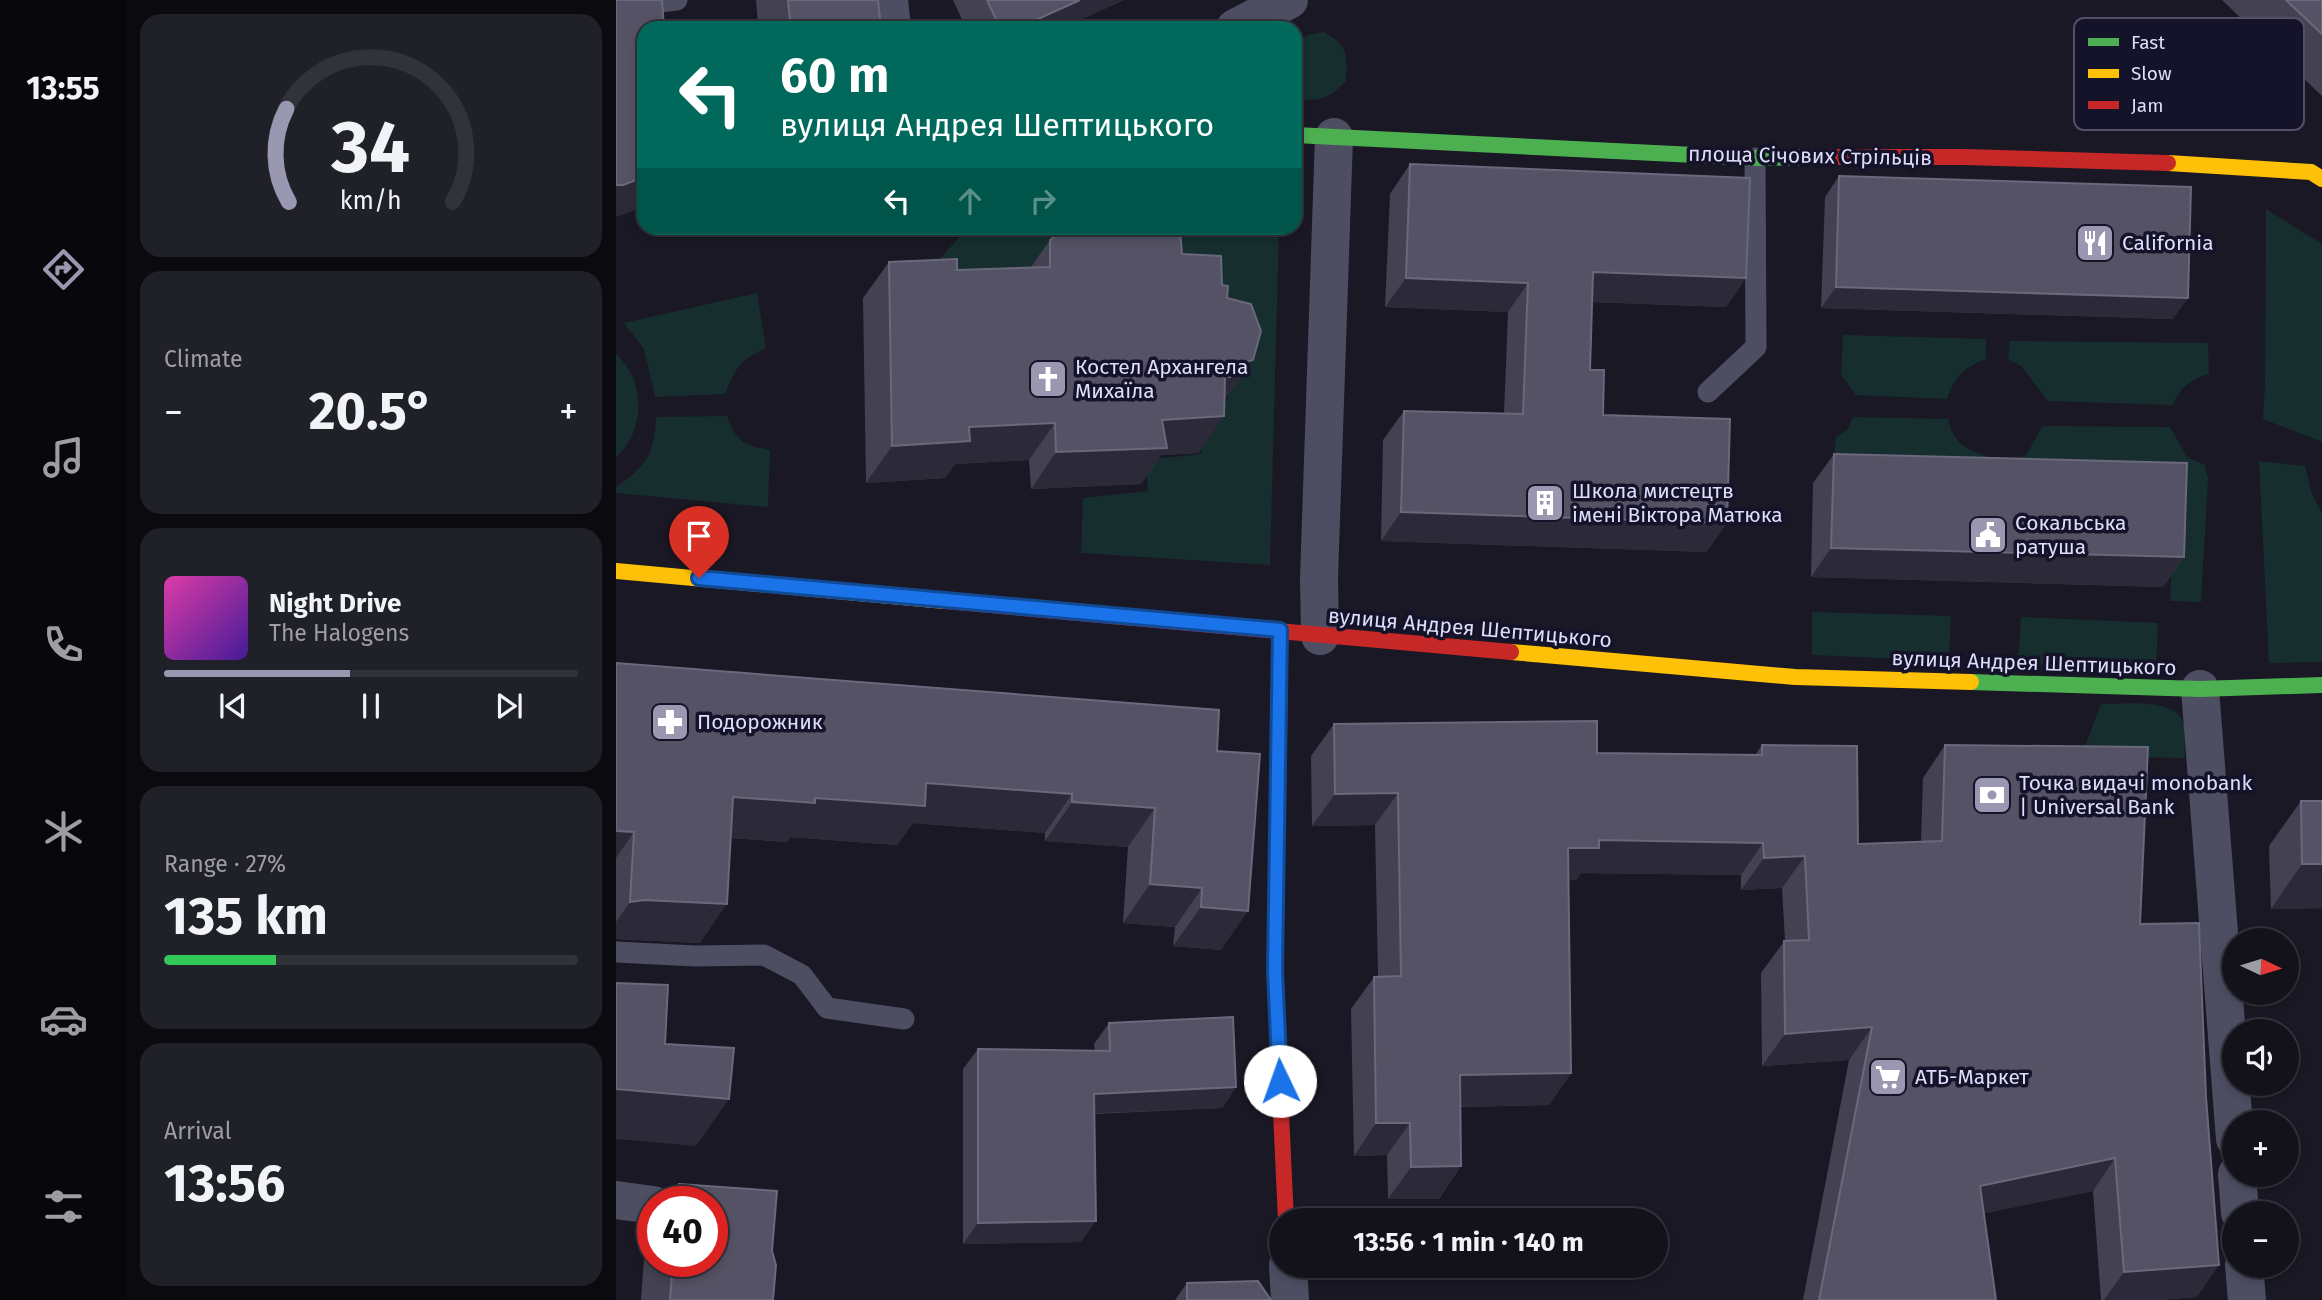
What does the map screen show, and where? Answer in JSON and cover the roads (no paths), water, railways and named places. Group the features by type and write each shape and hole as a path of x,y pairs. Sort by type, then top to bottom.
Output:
{"street":[{"path":"889,0 891,21"},
{"path":"1248,21 1289,0"},
{"name":"площа Січових Стрільців","path":"1302,135 1755,158 1816,156 2108,160 2311,172 2322,179"},
{"path":"1320,636 1319,578 1334,137"},
{"name":"вулиця Андрея Шептицького","path":"616,571 1795,677 2200,689 2322,685"},
{"path":"1280,630 1275,971 1285,1208"},
{"path":"2200,689 2233,1110"},
{"path":"616,1200 637,1203"},
{"path":"1289,1278 1290,1300"},
{"path":"2245,1278 2247,1300"}],"lane":[{"path":"616,6 677,0"},
{"path":"1708,392 1756,347 1755,158"},
{"path":"616,952 695,956 764,955 802,975 827,1008 904,1019"}],"place":[{"name":"California","path":"2095,243"},
{"name":"Костел Архангела Михаїла","path":"1048,379"},
{"name":"Школа мистецтв імені Віктора Матюка","path":"1545,503"},
{"name":"Сокальська ратуша","path":"1988,535"},
{"name":"Подорожник","path":"670,722"},
{"name":"Точка видачі monobank | Universal Bank","path":"1992,795"},
{"name":"АТБ-Маркет","path":"1888,1077"}]}
